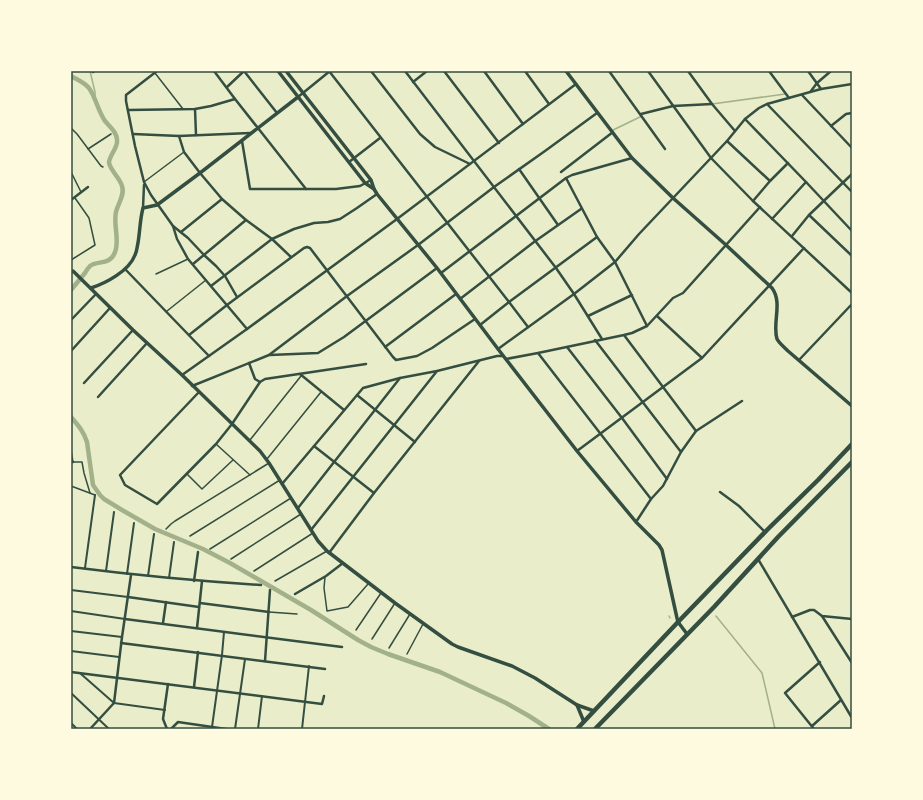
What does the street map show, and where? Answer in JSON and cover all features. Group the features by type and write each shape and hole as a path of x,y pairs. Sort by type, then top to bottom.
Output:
{"highway":[{"path":"577,729 678,622 852,444"},
{"path":"595,729 852,462"}],"street":[{"path":"214,71 307,189"},
{"path":"227,87 244,71 277,113"},
{"path":"278,71 366,183 374,189"},
{"path":"286,71 371,180 377,194 437,268 577,451 636,522 659,545 662,550 678,622 688,634"},
{"path":"143,208 157,205 200,174 330,71 380,138 528,327"},
{"path":"371,71 420,134 435,147 470,164"},
{"path":"405,71 516,216 534,242 556,268 602,339"},
{"path":"413,82 428,71"},
{"path":"444,71 499,143"},
{"path":"484,71 523,124"},
{"path":"524,71 550,104"},
{"path":"566,71 632,158 673,198 769,285 776,296 776,330 778,340 788,351 852,406"},
{"path":"609,71 665,149"},
{"path":"648,71 711,158 760,208 852,293"},
{"path":"688,71 712,104 735,131"},
{"path":"769,71 789,98"},
{"path":"808,71 822,89"},
{"path":"810,92 817,82 831,71"},
{"path":"91,288 106,282 125,269 135,256 143,208 144,182 135,146 126,95 156,72"},
{"path":"182,375 474,162 576,84"},
{"path":"498,349 574,294 615,262 635,238 727,141 745,119 759,108 767,104 810,92 852,84"},
{"path":"802,95 852,148"},
{"path":"128,110 196,109 235,99"},
{"path":"641,114 673,106 712,104"},
{"path":"767,104 852,192"},
{"path":"196,109 196,135"},
{"path":"270,356 347,296 597,113"},
{"path":"832,126 846,114 852,113"},
{"path":"745,119 852,231"},
{"path":"561,172 613,132"},
{"path":"133,134 179,136 251,133"},
{"path":"179,136 184,152 200,174 222,199 246,220 272,239 291,257"},
{"path":"349,162 380,138"},
{"path":"242,140 250,189 336,189 360,186 371,180"},
{"path":"727,141 770,181"},
{"path":"440,273 566,178 632,158"},
{"path":"753,201 788,163"},
{"path":"519,169 558,225"},
{"path":"792,236 809,215 852,174"},
{"path":"566,178 597,237 615,262 647,326"},
{"path":"144,182 157,205 173,226 216,266 225,276 237,297"},
{"path":"772,219 806,182"},
{"path":"71,200 88,187"},
{"path":"211,286 272,239 294,228 340,219 377,194"},
{"path":"181,232 222,199"},
{"path":"282,484 364,388 400,378 437,371 497,356 505,358 538,353 624,335 647,326 673,298 683,293 760,208"},
{"path":"460,299 534,242 581,209"},
{"path":"809,215 852,256"},
{"path":"193,264 246,220"},
{"path":"173,226 177,239 188,258 247,329"},
{"path":"480,326 509,302 597,237"},
{"path":"189,335 237,297 307,247 310,248 396,360 417,356 432,348 475,319"},
{"path":"577,451 702,358 804,248"},
{"path":"192,386 270,356 318,353 344,337 437,268"},
{"path":"125,269 209,356"},
{"path":"72,271 250,440 267,459 312,532 328,552 395,604 458,647 520,669 577,705 594,711"},
{"path":"71,320 96,294"},
{"path":"385,346 456,294"},
{"path":"588,316 632,296"},
{"path":"799,360 852,304"},
{"path":"71,350 110,308"},
{"path":"657,316 702,358"},
{"path":"84,383 133,330"},
{"path":"624,335 696,431"},
{"path":"595,340 681,452"},
{"path":"98,397 147,343"},
{"path":"567,347 667,479"},
{"path":"538,353 651,499"},
{"path":"328,552 480,360"},
{"path":"249,363 255,379 260,382"},
{"path":"199,392 120,475 125,485 157,504 216,444 232,424 260,382 264,379 300,375 366,364"},
{"path":"312,532 353,477 437,371"},
{"path":"300,375 344,410"},
{"path":"298,508 400,378"},
{"path":"357,395 415,442"},
{"path":"636,522 651,499 663,486 681,452 696,431 742,401"},
{"path":"314,446 374,493"},
{"path":"720,492 739,506 765,532"},
{"path":"85,568 95,495"},
{"path":"106,571 114,512"},
{"path":"127,574 134,523"},
{"path":"148,576 154,534"},
{"path":"169,578 174,542"},
{"path":"194,581 198,552"},
{"path":"758,559 852,718"},
{"path":"295,594 326,576 343,563"},
{"path":"71,567 202,582 261,585"},
{"path":"90,729 114,703 131,575"},
{"path":"197,628 202,582"},
{"path":"71,590 199,607"},
{"path":"265,661 270,590"},
{"path":"163,624 166,602"},
{"path":"200,603 269,612"},
{"path":"792,617 810,610 814,610 822,616 852,663"},
{"path":"71,611 342,647"},
{"path":"822,616 852,619"},
{"path":"71,631 122,638"},
{"path":"212,727 218,690 224,632"},
{"path":"121,642 325,669"},
{"path":"71,650 120,657"},
{"path":"194,687 198,652"},
{"path":"235,729 245,658"},
{"path":"820,662 785,693 813,728 842,700"},
{"path":"302,729 309,666"},
{"path":"71,672 322,704 324,696"},
{"path":"80,673 114,703 165,710"},
{"path":"167,729 163,719 168,684"},
{"path":"71,693 109,729"},
{"path":"258,729 262,696"},
{"path":"577,705 584,722"},
{"path":"172,728 178,722 226,729"},
{"path":"71,723 77,729"}],"lane":[{"path":"156,72 183,109"},
{"path":"71,128 103,167"},
{"path":"88,149 111,134"},
{"path":"144,182 184,152"},
{"path":"71,172 81,192"},
{"path":"71,260 95,245 89,218 75,198"},
{"path":"156,274 188,258"},
{"path":"166,311 206,280"},
{"path":"250,440 300,375"},
{"path":"267,459 321,392"},
{"path":"216,444 250,475"},
{"path":"71,450 72,462 82,462 90,492"},
{"path":"187,474 202,490 233,460"},
{"path":"166,529 175,521 269,463"},
{"path":"190,536 280,480"},
{"path":"71,486 95,495"},
{"path":"210,549 291,498"},
{"path":"232,559 301,514"},
{"path":"254,571 312,532"},
{"path":"275,582 328,552"},
{"path":"326,576 324,588 327,611 348,607 368,583"},
{"path":"356,630 381,593"},
{"path":"372,639 395,604"},
{"path":"269,612 297,614"},
{"path":"389,648 410,614"},
{"path":"407,654 423,624"}],"waterway":[{"path":"90,71 95,92 95,102"},
{"path":"71,76 89,88 105,121 116,136 117,144 109,165 121,183 123,189 115,217 117,243 113,256 107,261 90,266 71,290"},
{"path":"712,104 785,94"},
{"path":"611,131 642,116"},
{"path":"71,417 86,438 93,485 104,499 155,529 203,549 230,563 371,647 440,672 506,703 549,729"},
{"path":"716,616 762,673 775,729"}]}
